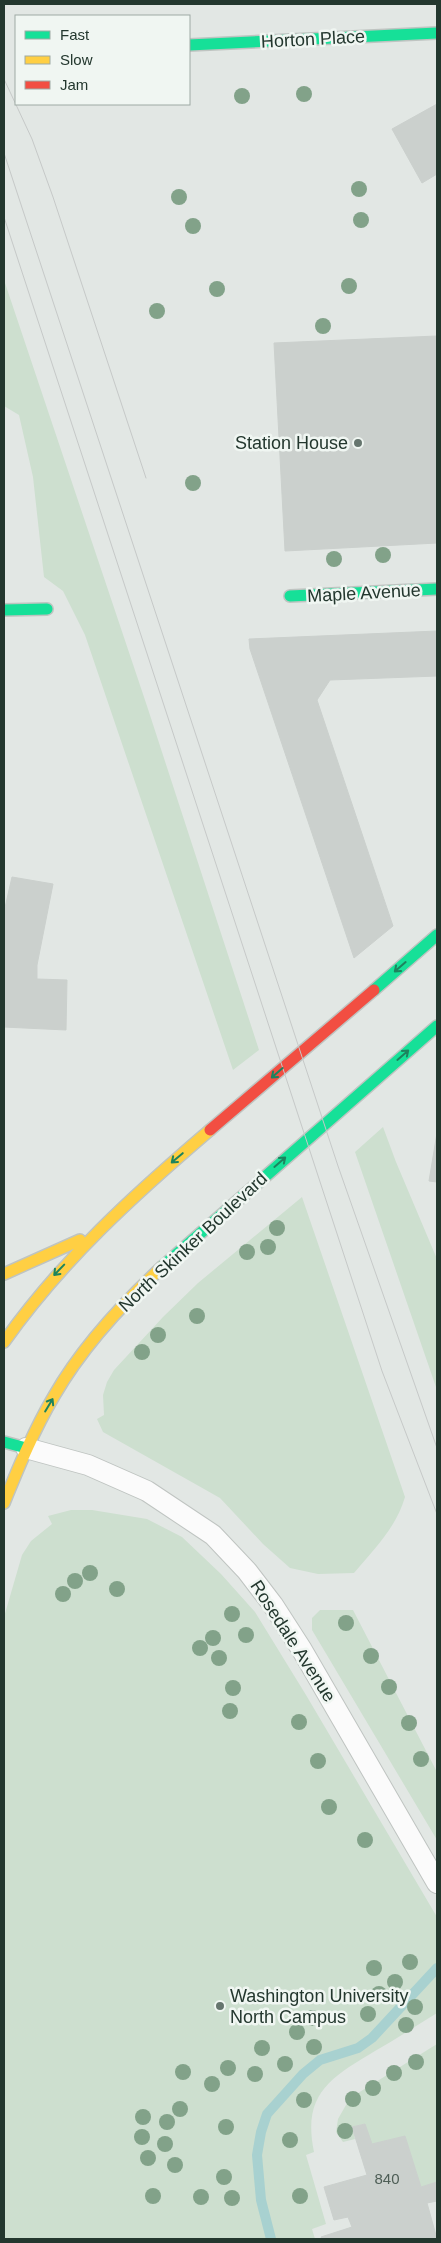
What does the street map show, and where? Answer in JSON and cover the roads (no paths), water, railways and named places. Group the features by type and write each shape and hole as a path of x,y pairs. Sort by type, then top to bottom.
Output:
{"main road":[{"name":"Horton Place","path":"190,45 437,33"},
{"name":"Maple Avenue","path":"290,596 437,589"},
{"path":"4,610 47,609"},
{"path":"4,1342 52,1278 148,1182 437,935"},
{"name":"North Skinker Boulevard","path":"4,1503 26,1448 46,1410 75,1363 116,1313 161,1267 195,1236 437,1026"},
{"path":"4,1274 64,1248 97,1231"},
{"path":"4,1442 26,1448"}],"lane":[{"name":"Rosedale Avenue","path":"26,1448 88,1465 147,1491 177,1509 220,1542 247,1571 278,1612 437,1883"}],"waterway":[{"path":"271,2239 261,2200 257,2155 261,2132 267,2114 303,2074 320,2060 358,2048 372,2038 437,1968"}],"tram line":[{"path":"4,79 15,103"},
{"path":"16,105 32,139 53,197 146,478"},
{"path":"4,153 338,1166 437,1448"},
{"path":"4,217 382,1371 437,1514"}],"place":[{"name":"Station House","path":"358,443"},
{"name":"Washington University North Campus","path":"220,2006"}]}
